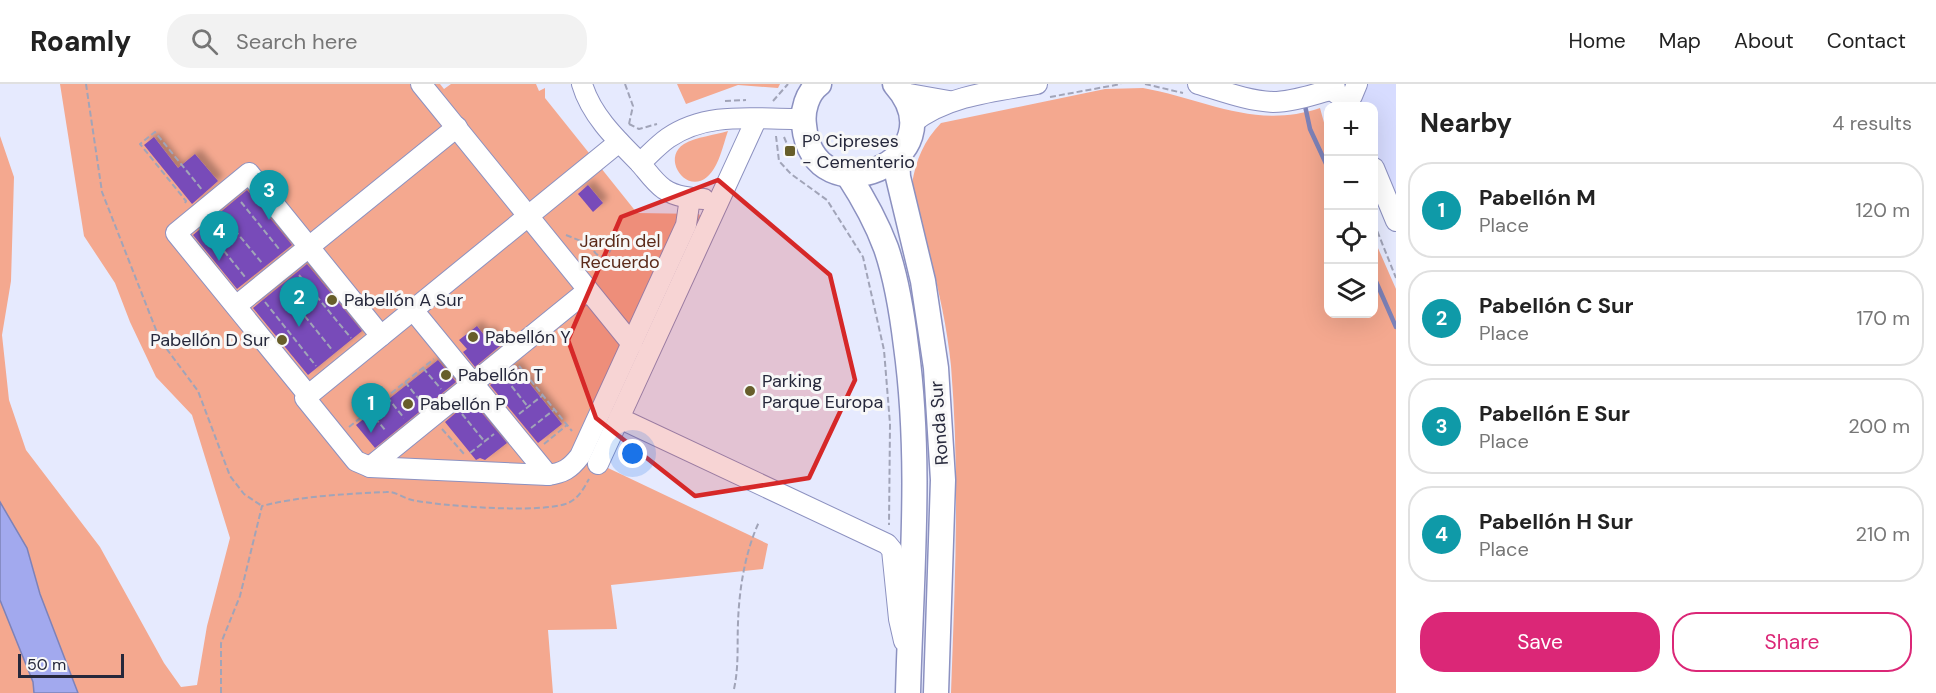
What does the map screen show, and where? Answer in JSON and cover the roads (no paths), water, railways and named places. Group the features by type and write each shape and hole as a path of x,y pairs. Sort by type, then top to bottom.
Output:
{"main road":[{"path":"803,119 806,102 816,85"},
{"path":"848,175 866,175 883,169 897,158 907,142 911,124 909,108 899,89"},
{"name":"Ronda Sur","path":"803,119 804,135 815,155 833,170 848,175 869,209 886,248 899,293 910,376 916,482 908,693"},
{"name":"Ronda Sur","path":"897,158 898,177 923,281 937,390 943,480 936,693"}],"street":[{"path":"582,84 587,100 619,142 663,188 679,196 697,198 632,344 586,442 571,468 561,474 548,475 370,467 356,461 305,398 619,142"},
{"path":"1198,84 1255,100 1274,102 1345,90"},
{"path":"425,85 587,291 632,344"},
{"path":"899,89 949,101 1042,91"},
{"path":"911,124 923,114 949,101"},
{"path":"640,163 667,138 683,130 736,116 756,120 803,119"},
{"path":"598,464 756,120"},
{"path":"236,306 457,127"},
{"path":"308,395 176,233 249,173 381,336"},
{"path":"1378,178 1396,221"},
{"path":"370,467 587,291"},
{"path":"413,310 548,475"},
{"path":"619,418 887,544 892,550 899,619 909,662"}],"water":[{"path":"0,502 27,548 40,594 78,693 34,693 33,682 0,600"}],"waterway":[{"path":"1304,101 1310,129 1324,159"},
{"path":"1378,286 1396,327"}],"place":[{"name":"Pº Cipreses - Cementerio","path":"790,151"},
{"name":"Pabellón E Sur","path":"269,220"},
{"name":"Pabellón H Sur","path":"219,261"},
{"name":"Pabellón A Sur","path":"332,300"},
{"name":"Pabellón C Sur","path":"299,327"},
{"name":"Pabellón Y","path":"473,337"},
{"name":"Pabellón D Sur","path":"282,340"},
{"name":"Pabellón T","path":"446,375"},
{"name":"Parking Parque Europa","path":"750,391"},
{"name":"Pabellón P","path":"408,404"},
{"name":"Pabellón M","path":"371,433"}],"park label":[{"name":"Jardín del Recuerdo","path":"620,251"}]}
